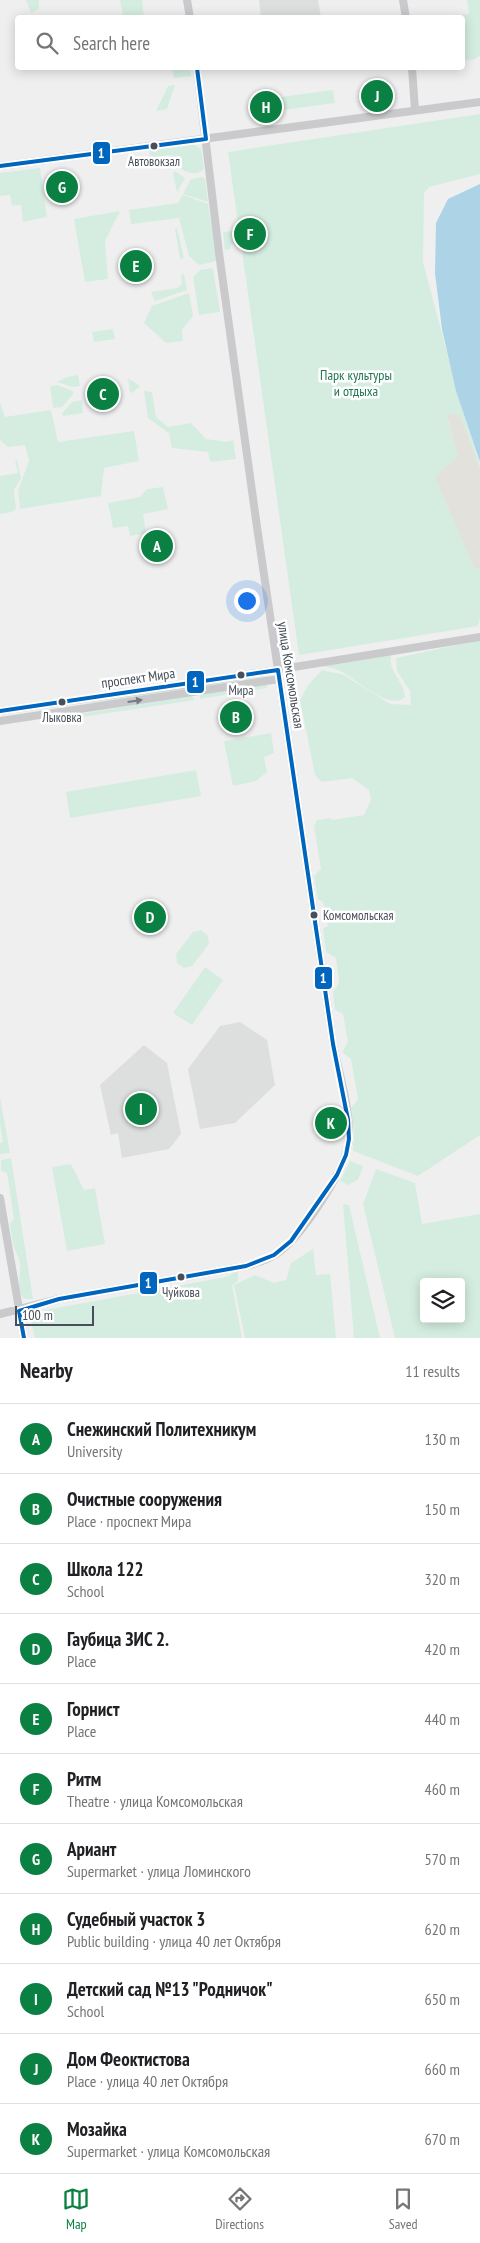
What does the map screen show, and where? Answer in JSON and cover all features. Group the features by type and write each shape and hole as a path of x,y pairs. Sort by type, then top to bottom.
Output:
{"street":[{"path":"187,0 190,15"},
{"path":"403,0 406,15"},
{"name":"улица Комсомольская","path":"0,1314 59,1299 262,1262 291,1241 317,1206 343,1164 349,1140 348,1120 334,1044 252,490 197,70"},
{"path":"412,70 415,110"},
{"path":"0,166 480,102"},
{"name":"проспект Мира","path":"0,711 195,683 480,637"},
{"name":"проспект Мира","path":"0,721 280,680"},
{"path":"195,683 197,692"},
{"path":"85,698 87,709"},
{"path":"19,708 21,718"},
{"path":"0,1198 24,1338"}],"shaded area":[{"path":"259,0 318,0 321,15 261,15"},
{"path":"240,1022 267,1040 275,1085 235,1123 200,1129 188,1069 220,1026"},
{"path":"144,1045 167,1063 181,1134 169,1149 122,1158 118,1133 111,1135 100,1085"}],"green space":[{"path":"26,0 39,0 39,9 31,13"},
{"path":"120,0 142,0 144,15 123,15"},
{"path":"467,0 480,0 480,55 475,59 465,61 465,15 462,15 469,14"},
{"path":"172,70 190,70 191,76 174,78"},
{"path":"175,85 167,109 156,111 168,86"},
{"path":"333,90 335,103 275,111 273,98"},
{"name":"Парк культуры и отдыха","path":"480,114 480,174 429,187 424,193 423,262 460,402 480,465 480,469 460,415 446,414 458,456 475,570 480,568 480,618 478,626 299,655 228,152"},
{"path":"194,144 201,149 204,169 197,173 188,172 172,165 170,155 150,158 149,150"},
{"path":"40,168 47,217 23,222 21,205 12,206 10,195 0,196 0,173"},
{"path":"175,171 185,178 177,192 173,173"},
{"path":"202,177 205,179 208,202 183,194 191,179"},
{"path":"183,195 208,204 217,261 199,265 189,256 179,218 131,224 129,210 178,203"},
{"path":"120,211 105,241 108,279 85,282 74,219"},
{"path":"177,228 184,258 180,259 175,229"},
{"path":"232,231 233,233 238,232 239,243 231,244 230,249 225,250 223,232"},
{"path":"132,252 149,257 142,277 128,279 125,261"},
{"path":"213,268 220,312 199,315 193,277 200,270"},
{"path":"184,274 187,290 155,301 151,292 177,288 182,284 181,275"},
{"path":"189,293 193,316 182,330 183,341 166,343 144,323 152,306"},
{"path":"113,329 115,339 94,342 92,332"},
{"path":"78,375 80,386 72,387 57,382 67,377"},
{"path":"128,378 140,386 132,393 130,392"},
{"path":"57,385 73,391 73,394 62,407 53,408 50,386"},
{"path":"144,391 152,392 156,417 168,427 191,423 206,439 226,442 233,440 236,459 210,462 208,452 172,448 169,433 148,418"},
{"path":"82,400 83,413 63,416 62,413 72,402"},
{"path":"0,402 5,417 51,410 58,442 134,431 139,461 104,468 101,496 20,509 18,491 29,461 25,445 8,447 0,440"},
{"path":"15,460 17,460 21,478 14,490 16,509 12,512 0,514 0,476 18,473"},
{"path":"163,487 168,509 143,514 146,533 130,536 128,526 113,528 108,503 140,497 147,489"},
{"path":"480,640 480,1135 418,1176 353,1151 354,1131 351,1108 358,1099 351,1059 342,1052 348,1042 343,1014 335,1010 333,992 339,983 336,958 326,952 323,928 328,926 323,901 318,900 314,876 321,869 314,826 317,820 331,818 332,820 364,815 371,800 369,790 352,778 322,782 315,775 300,700 309,684 322,670 344,675 390,704 411,705 410,691 397,671 396,658"},
{"path":"393,651 391,663 405,697 399,701 382,698 342,672 318,665"},
{"path":"266,675 267,678 202,688 202,685"},
{"path":"267,684 267,688 200,699 200,695"},
{"path":"189,687 189,689 91,705 90,703"},
{"path":"192,696 195,700 76,718 79,714"},
{"path":"271,733 274,753 264,757 267,772 256,781 233,786 224,741"},
{"path":"196,770 201,796 70,818 66,792"},
{"path":"201,930 208,936 209,944 192,966 184,968 177,963 176,954 193,932"},
{"path":"205,967 223,980 192,1025 173,1013"},
{"path":"0,1097 10,1153 0,1154 0,1143 3,1142 0,1123"},
{"path":"11,1158 33,1299 25,1299 20,1292 20,1262 11,1232 10,1223 14,1219 7,1173 1,1171 1,1160"},
{"path":"350,1161 363,1166 358,1180 348,1185 340,1181"},
{"path":"71,1164 84,1190 95,1188 105,1244 67,1251 52,1167"},
{"path":"376,1169 415,1183 422,1224 480,1214 480,1338 395,1338 363,1204"},
{"path":"343,1204 349,1205 380,1338 354,1338"},
{"path":"313,1249 316,1275 330,1274 336,1338 245,1338 234,1285 255,1275 274,1283 286,1280 291,1263"},
{"path":"238,1271 238,1281 232,1285 242,1338 35,1338 29,1313 226,1277"}],"sand":[{"path":"446,413 460,415 480,469 480,568 475,570 435,477 458,456"}],"water":[{"path":"480,184 480,462 456,391 442,329 435,273 436,223 448,199"}],"transit line":[{"name":"1","path":"0,166 206,139 197,70"},
{"name":"1","path":"0,711 278,670 333,1044 348,1120 349,1139 346,1155 337,1175 291,1241 274,1255 246,1266 59,1299 19,1311 24,1338"}],"place":[{"name":"Дом Феоктистова","path":"377,96"},
{"name":"Судебный участок 3","path":"266,107"},
{"name":"Автовокзал","path":"154,146"},
{"name":"Ариант","path":"62,187"},
{"name":"Ритм","path":"250,234"},
{"name":"Горнист","path":"136,266"},
{"name":"Школа 122","path":"103,394"},
{"name":"Снежинский Политехникум","path":"157,546"},
{"name":"Мира","path":"241,675"},
{"name":"Лыковка","path":"62,702"},
{"name":"Очистные сооружения","path":"236,717"},
{"name":"Комсомольская","path":"314,915"},
{"name":"Гаубица ЗИС 2.","path":"150,917"},
{"name":"Детский сад №13 \"Родничок\"","path":"141,1109"},
{"name":"Мозайка","path":"331,1123"},
{"name":"Чуйкова","path":"181,1277"}]}
